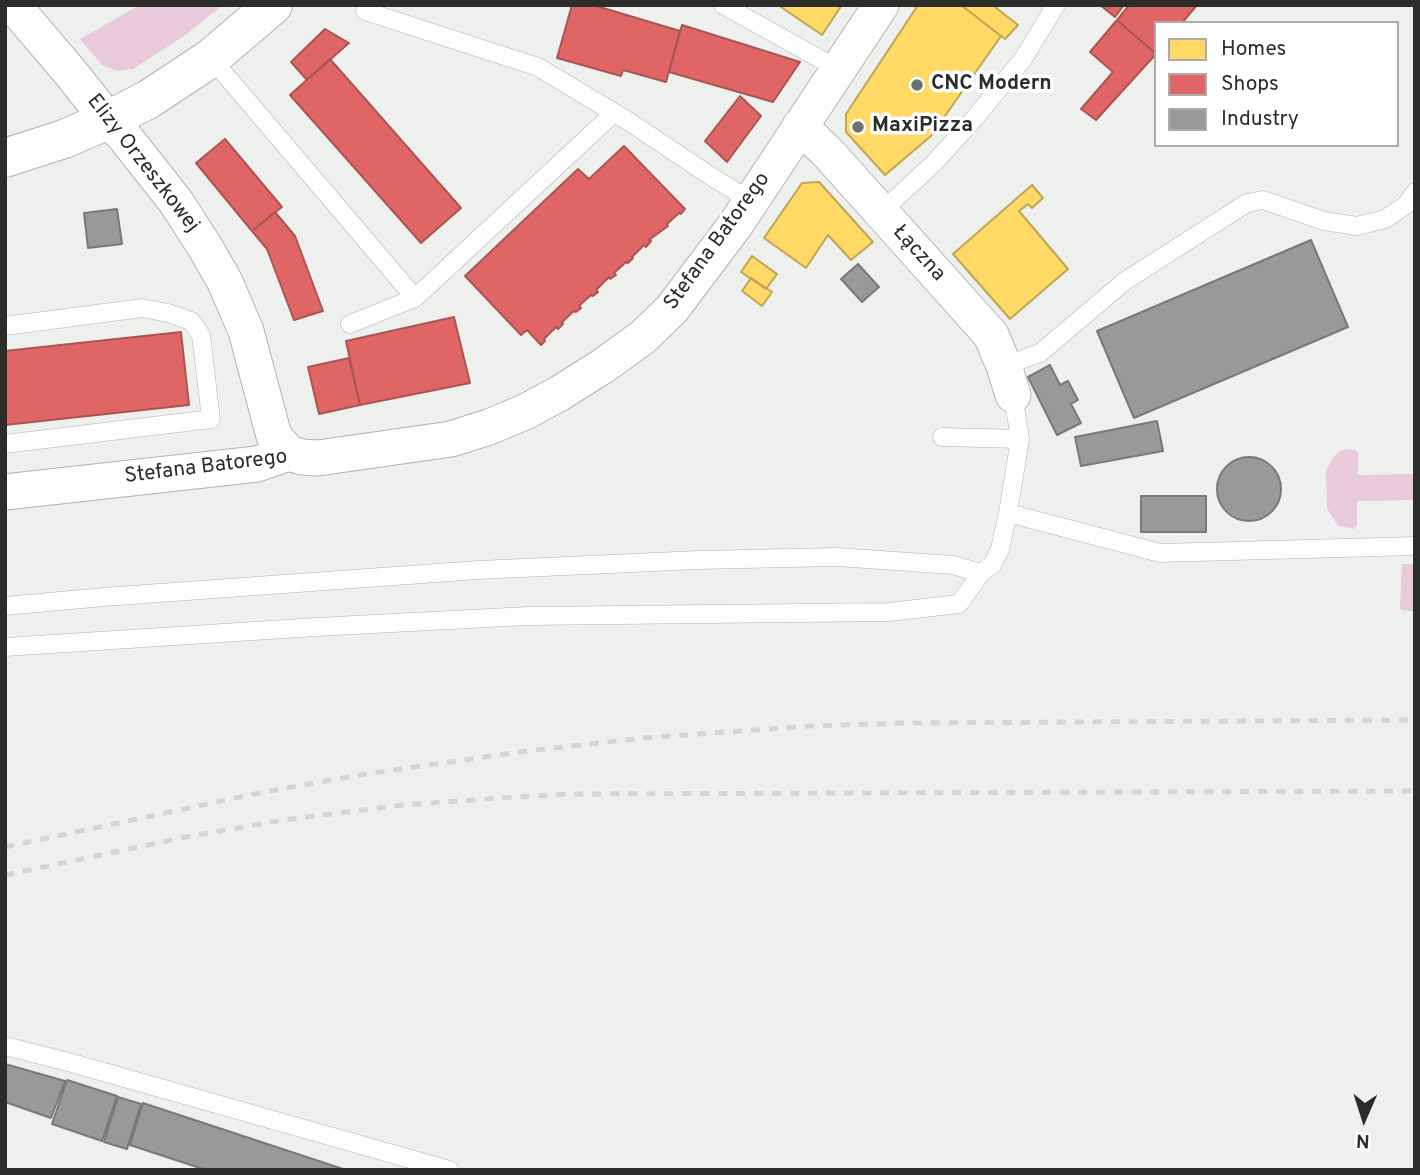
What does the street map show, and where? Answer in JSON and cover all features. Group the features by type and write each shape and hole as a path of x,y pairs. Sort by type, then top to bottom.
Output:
{"street":[{"name":"Elizy Orzeszkowej","path":"13,5 176,202 225,282 246,331 274,436 289,453"},
{"path":"5,158 64,139 149,99 211,58 273,5"},
{"name":"Stefana Batorego","path":"5,492 257,464 289,453 318,458 451,439 525,412 560,393 643,337 672,309 750,202 881,5"},
{"name":"Łączna","path":"800,126 829,154 991,335 1008,381"}],"lane":[{"path":"723,5 838,69"},
{"path":"881,212 934,163 974,119 1023,59 1056,5"},
{"path":"365,11 538,67 750,202"},
{"path":"211,58 415,298"},
{"path":"350,324 415,298 614,113"},
{"path":"5,647 528,616 889,612 959,604 981,573 993,564 1000,549 1008,513 1020,439 1008,381 1125,281 1247,203 1263,200 1324,221 1357,226 1385,219 1406,205 1415,192"},
{"path":"5,326 142,308 191,321 201,335 211,419 5,444"},
{"path":"942,438 1020,439"},
{"path":"1008,513 1160,553 1415,546"},
{"path":"5,606 478,570 698,560 837,557 953,565 981,573"},
{"path":"5,1046 85,1066 449,1170"}],"shaded area":[{"path":"140,5 223,5 184,36 133,69 118,71 102,65 80,39"},
{"path":"1348,449 1358,452 1358,475 1415,474 1415,500 1357,501 1357,525 1354,529 1339,526 1327,508 1326,471 1333,457"},
{"path":"1402,564 1415,564 1415,612 1400,608"}],"building: Homes":[{"path":"778,5 842,5 822,35"},
{"path":"918,5 961,5 1001,36 931,136 885,175 846,132 846,114"},
{"path":"961,5 997,5 995,7 1018,25 1005,39"},
{"path":"819,182 873,242 851,260 828,235 806,268 764,238 802,183"},
{"path":"1032,185 1043,198 1032,208 1028,204 1019,211 1068,269 1010,319 953,254"},
{"path":"752,256 777,274 766,289 741,272"},
{"path":"751,278 772,292 762,306 742,291"}],"building: Shops":[{"path":"572,5 593,5 680,31 666,82 623,70 621,76 557,58"},
{"path":"1100,5 1124,5 1115,17"},
{"path":"1129,5 1197,5 1184,21 1154,21 1154,52 1117,20"},
{"path":"1117,20 1154,52 1154,56 1096,120 1081,109 1113,72 1090,52"},
{"path":"682,25 800,62 773,102 669,72"},
{"path":"325,29 349,43 307,80 291,62"},
{"path":"330,59 461,208 421,243 290,95"},
{"path":"740,96 761,116 727,162 705,141"},
{"path":"225,139 282,207 252,231 196,163"},
{"path":"624,146 685,209 649,240 651,241 646,247 644,245 628,263 614,273 616,275 610,279 609,277 596,290 598,292 579,306 581,308 574,311 558,329 556,327 541,345 527,330 521,335 465,276 578,169 589,179"},
{"path":"275,212 295,236 323,311 294,320 267,249 252,231"},
{"path":"454,317 470,383 360,405 346,341"},
{"path":"181,332 189,405 5,425 5,351"},
{"path":"349,358 360,405 319,414 308,367"}],"building: Industry":[{"path":"117,209 122,244 88,248 84,213"},
{"path":"1311,240 1348,327 1134,418 1097,331"},
{"path":"858,264 879,287 862,302 841,279"},
{"path":"1050,365 1060,385 1068,381 1078,400 1071,404 1081,423 1057,435 1028,377"},
{"path":"1157,421 1163,451 1081,466 1075,437"},
{"path":"1249,457 1272,466 1281,489 1272,512 1249,521 1226,512 1217,489 1226,466"},
{"path":"1141,496 1206,496 1206,532 1141,532"},
{"path":"5,1064 65,1081 51,1118 5,1102"},
{"path":"67,1080 117,1096 102,1141 52,1124"},
{"path":"118,1097 141,1104 127,1149 104,1142"},
{"path":"143,1103 346,1170 206,1170 130,1145"}],"railway":[{"path":"5,847 264,792 366,774 643,738 810,726 906,723 1415,720"},
{"path":"5,875 191,836 283,820 403,805 514,797 570,794 1415,791"}],"place":[{"name":"CNC Modern","path":"917,85"},
{"name":"MaxiPizza","path":"858,127"}]}
